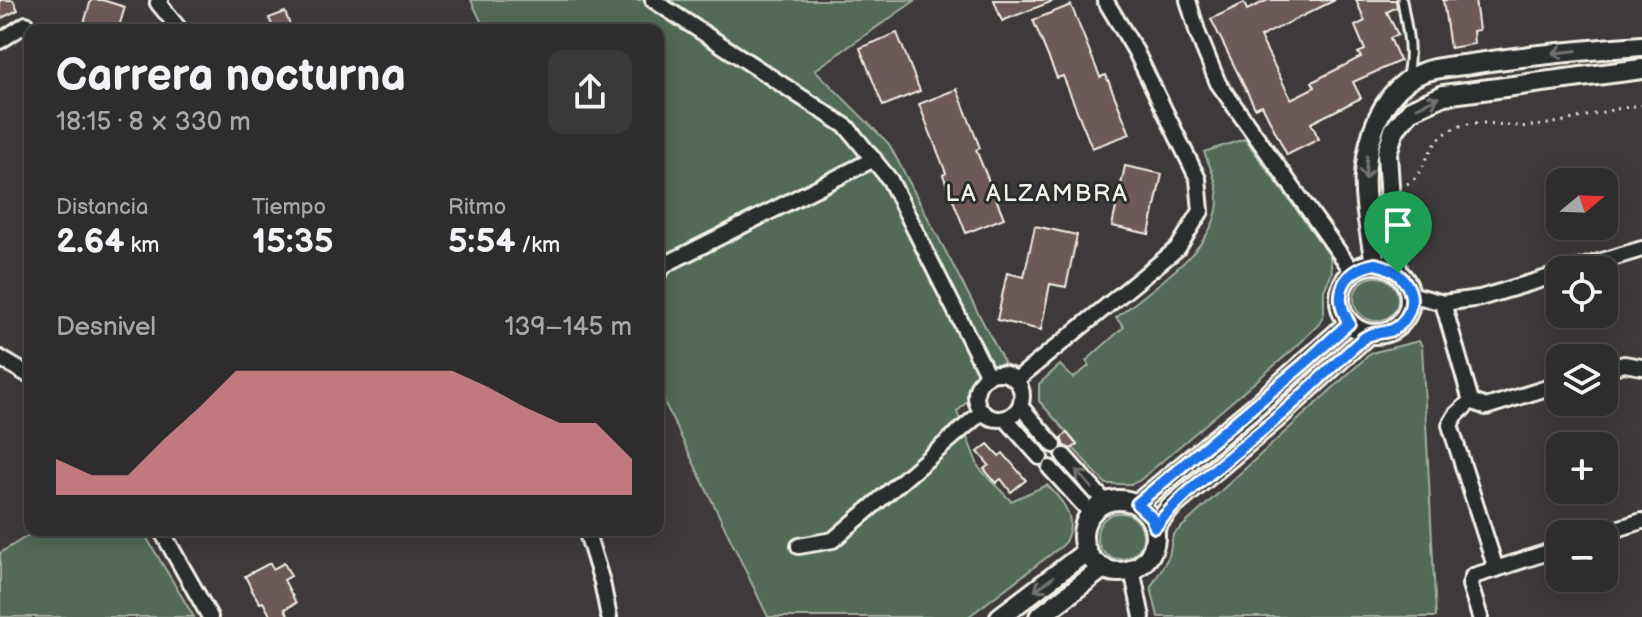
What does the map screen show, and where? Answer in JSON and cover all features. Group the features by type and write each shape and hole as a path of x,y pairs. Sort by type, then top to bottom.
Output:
{"street":[{"path":"160,0 158,3 175,24"},
{"path":"653,0 847,127 890,180 988,376"},
{"path":"1016,380 1178,248 1201,211 1198,179 1135,50 1105,0"},
{"path":"1188,0 1218,83 1353,272"},
{"path":"0,41 24,25"},
{"path":"1375,264 1365,176 1367,153 1382,109 1406,81 1432,69 1506,58 1642,46"},
{"path":"1398,273 1393,251 1387,153 1394,130 1411,110 1427,100 1466,91 1642,69"},
{"path":"664,266 874,159"},
{"path":"1618,256 1642,249"},
{"path":"1155,527 1170,508 1279,416 1368,334 1390,331 1407,316 1410,294 1406,282 1387,266 1375,264 1353,272 1344,283 1340,297 1342,311 1349,323 1368,334"},
{"path":"1410,294 1443,303 1480,298 1546,278"},
{"path":"1443,303 1471,401"},
{"path":"1137,504 1349,323"},
{"path":"0,358 24,372"},
{"path":"1618,366 1642,367"},
{"path":"1003,373 1016,380 1021,388 1020,406 1006,419 993,419 982,412 976,399 978,386 988,376 1003,373"},
{"path":"1471,401 1486,407 1546,388"},
{"path":"1471,401 1450,425 1496,569"},
{"path":"1020,406 1059,450 1098,508"},
{"path":"799,546 833,540 982,412"},
{"path":"1006,419 1045,462 1098,508"},
{"path":"1121,499 1137,504 1151,517 1155,527 1156,538 1149,558 1132,570 1117,572 1103,568 1093,561 1087,551 1084,531 1098,508 1121,499"},
{"path":"1618,529 1642,521"},
{"path":"164,536 210,617"},
{"path":"588,536 609,617"},
{"path":"1000,617 1087,551"},
{"path":"1480,617 1470,585 1473,576 1546,553"},
{"path":"1039,617 1103,568"},
{"path":"1132,570 1142,617"}],"lane":[{"path":"1402,0 1410,63 1406,81"}],"path":[{"path":"1388,187 1415,180 1435,142 1466,124 1485,121 1531,127 1642,105"}],"green space":[{"path":"471,0 916,0 815,70 889,144 1004,362 957,412 979,468 1011,501 1047,485 1068,512 1070,528 1063,545 968,617 768,617 664,401 664,24 482,24"},
{"path":"1245,139 1330,256 1332,273 1324,290 1324,314 1319,324 1296,347 1139,481 1106,484 1073,448 1077,444 1039,401 1039,384 1060,365 1073,378 1089,366 1086,361 1124,327 1116,318 1163,281 1194,251 1215,218 1218,200 1215,181 1204,152"},
{"path":"1376,277 1391,284 1398,299 1391,314 1376,321 1361,314 1354,299 1361,284"},
{"path":"1419,341 1422,346 1436,617 1158,617 1151,587 1169,556 1173,535 1371,353"},
{"path":"1120,513 1136,520 1143,536 1136,552 1120,559 1104,552 1097,536 1104,520"},
{"path":"27,536 146,536 194,617 0,617 0,553"}],"building":[{"path":"0,0 13,0 18,10 0,19"},
{"path":"91,0 125,7 120,24 84,24"},
{"path":"994,0 1053,0 1053,1 1002,21"},
{"path":"1268,0 1335,0 1260,37 1291,99 1315,87 1312,82 1361,57 1358,53 1365,50 1355,26 1365,21 1356,0 1396,0 1397,7 1387,12 1398,35 1390,38 1400,61 1353,82 1361,98 1311,123 1319,139 1287,155 1262,105 1255,108 1211,19 1244,3 1247,10"},
{"path":"1443,0 1475,0 1479,30 1473,31 1474,44 1450,48"},
{"path":"1071,5 1100,77 1106,75 1130,134 1092,148 1063,76 1057,78 1033,20"},
{"path":"285,12 290,24 272,24 269,18"},
{"path":"897,33 920,91 883,106 860,48"},
{"path":"957,89 980,148 976,150 1004,218 966,233 919,104"},
{"path":"1125,166 1162,174 1149,234 1112,226"},
{"path":"1035,226 1077,235 1066,287 1050,284 1041,330 997,320 1007,273 1024,277"},
{"path":"1067,433 1077,445 1071,449 1064,446 1061,438"},
{"path":"988,444 999,456 1003,453 1026,480 1011,492 1001,479 996,483 984,469 989,465 978,452"},
{"path":"270,563 273,569 284,563 291,576 284,580 296,603 285,609 289,617 271,617 245,576"}],"district":[{"name":"LA ALZAMBRA","path":"1037,193"}],"route":[{"path":"1375,264 1387,266 1398,273 1406,282 1410,294 1407,316 1399,325 1380,335 1368,334 1279,416 1170,508 1155,527 1151,517 1137,504 1258,404 1349,323 1342,311 1340,297 1344,283 1353,272 1375,264"}]}
